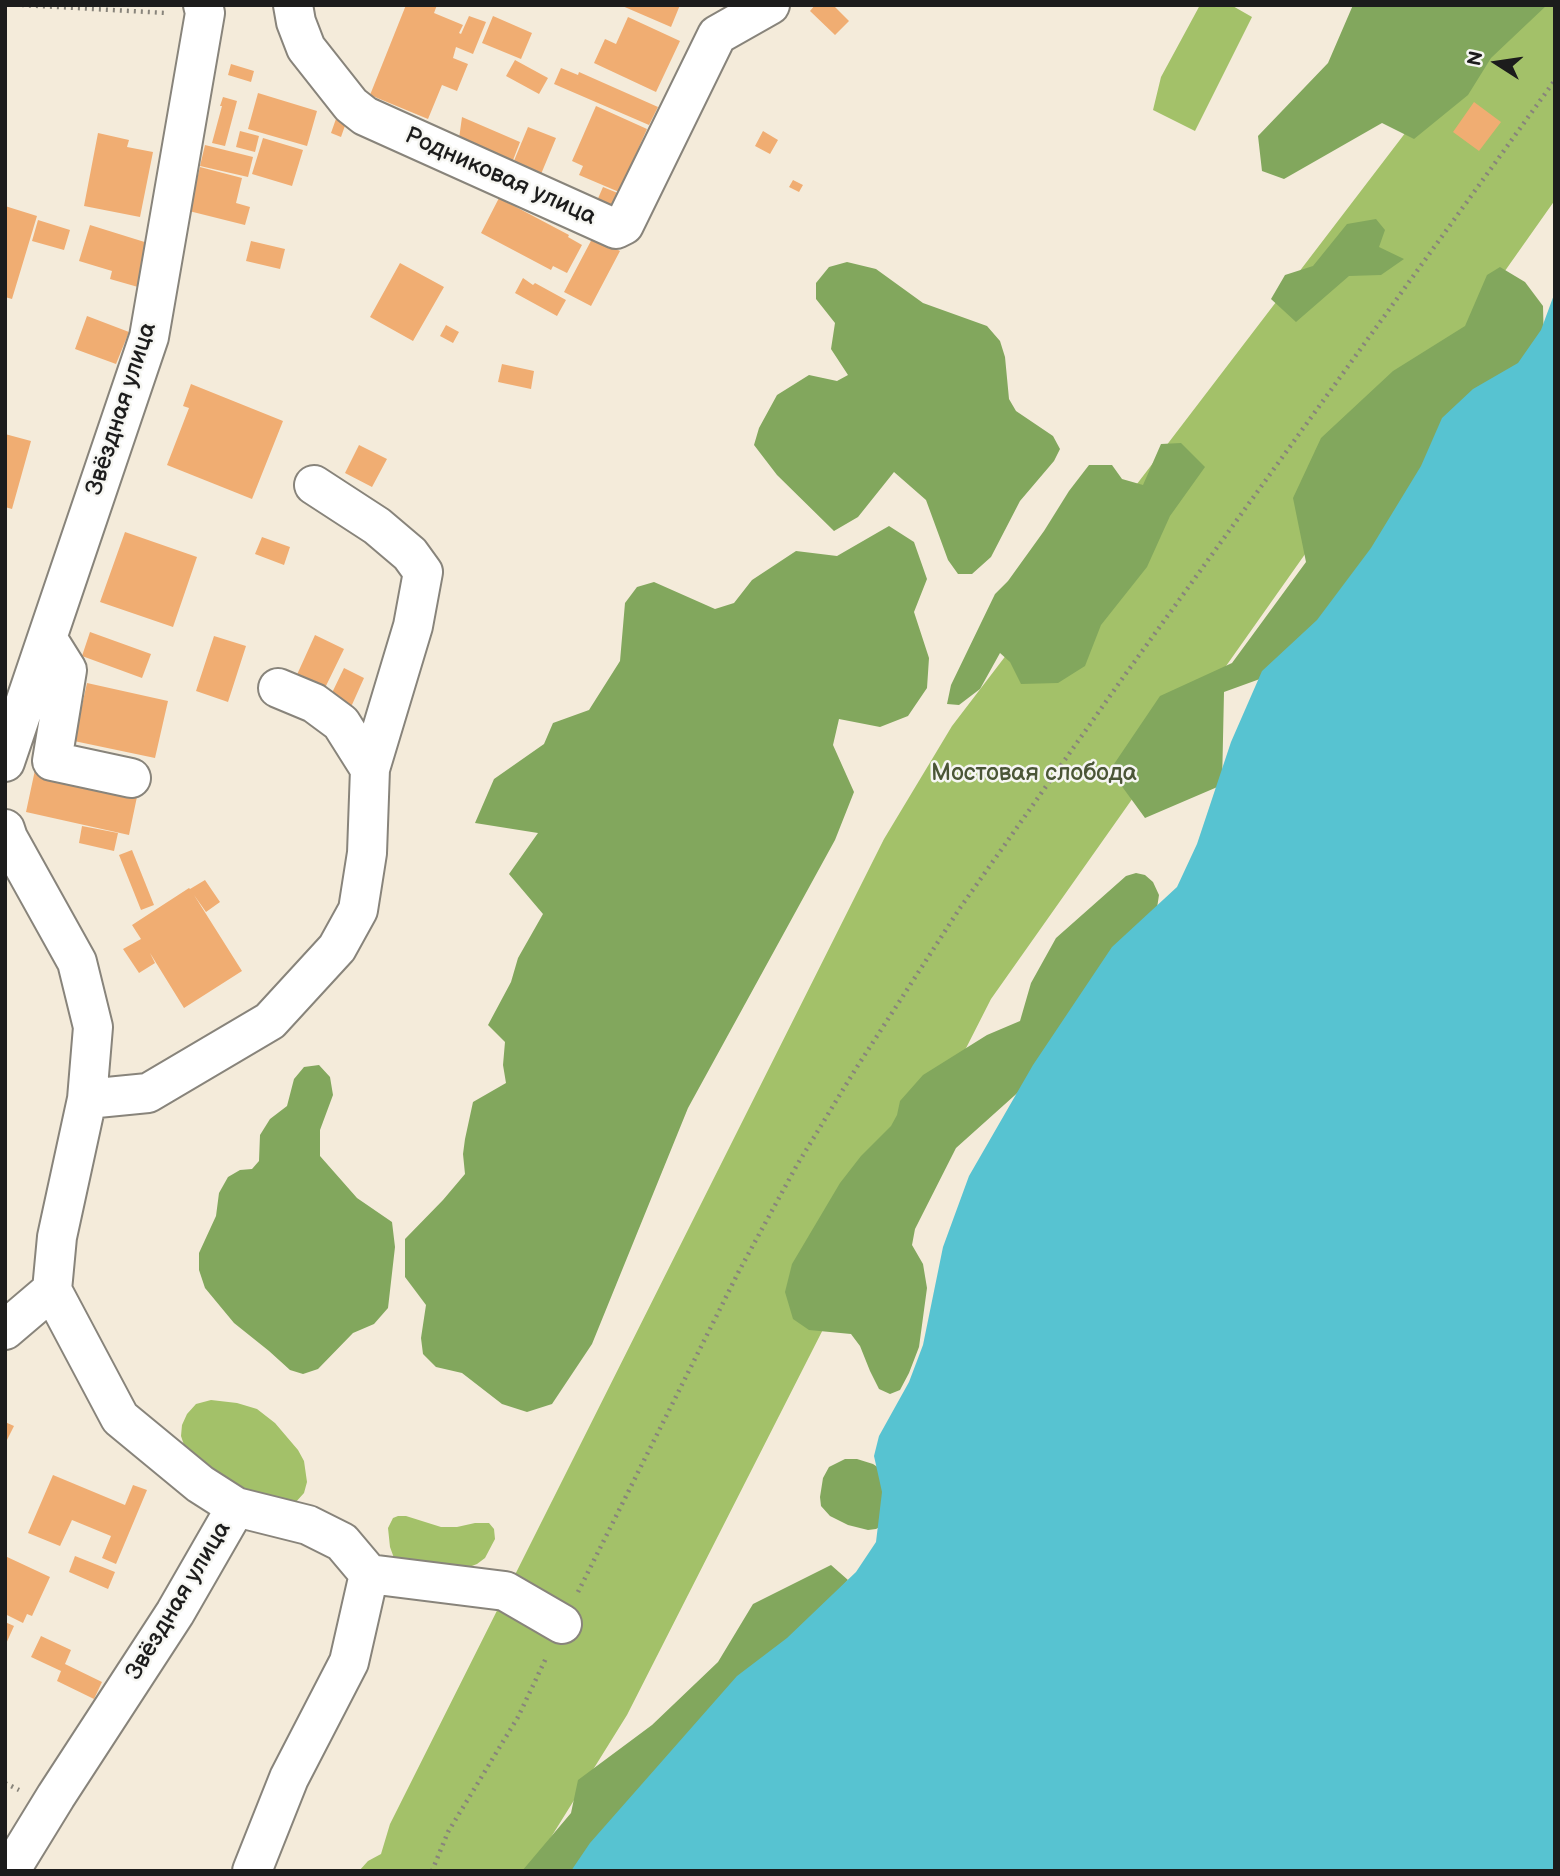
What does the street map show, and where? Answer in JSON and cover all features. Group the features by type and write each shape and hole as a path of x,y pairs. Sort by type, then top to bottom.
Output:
{"street":[{"name":"Родниковая улица","path":"293,5 306,48 351,105 365,116 616,229 624,225 717,35 770,5"},
{"name":"Звёздная улица","path":"5,762 149,337 204,9"},
{"path":"87,1099 148,1093 270,1021 337,948 358,910 367,853 370,768 413,626 423,572 410,554 377,526 314,485"},
{"path":"47,638 68,670 52,761 131,778"},
{"path":"278,688 314,703 341,723 370,768"},
{"path":"5,829 77,962 93,1027 87,1099 57,1237 52,1290 5,1330"},
{"name":"Звёздная улица","path":"10,1871 175,1613 236,1507 200,1484 120,1418 52,1290"},
{"path":"236,1507 308,1525 342,1542 369,1574 505,1591 562,1624"},
{"path":"252,1871 289,1778 349,1662 369,1574"}],"path":[{"path":"22,5 156,13 204,9"},
{"path":"432,1871 448,1832 518,1717 739,1271 797,1165 855,1070 960,908 1114,690 1555,80"}],"green space":[{"path":"1200,5 1231,5 1252,17 1195,131 1153,110 1161,77"},
{"path":"1353,5 1547,5 1491,58 1468,95 1414,139 1382,123 1284,179 1262,171 1258,136 1328,63"},
{"name":"Мостовая слобода","path":"1503,5 1555,5 1555,200 991,999 627,1715 530,1871 359,1871 368,1861 381,1854 390,1824 884,839 952,726"},
{"path":"1376,219 1385,230 1379,247 1404,259 1381,275 1349,276 1296,322 1271,299 1285,275 1313,266 1347,224"},
{"path":"847,262 876,269 923,303 987,326 1000,341 1005,357 1009,399 1016,411 1053,436 1060,449 1054,461 1020,501 991,557 972,574 958,574 948,560 926,500 894,472 858,517 834,531 777,475 754,445 759,428 777,395 809,375 837,381 848,375 831,349 835,323 816,299 816,283 829,267"},
{"path":"1500,267 1525,282 1543,306 1544,347 1304,663 1224,692 1222,785 1145,818 1110,770 1160,696 1232,663 1306,562 1293,498 1321,438 1393,371 1465,326 1487,275"},
{"path":"1181,443 1205,467 1170,516 1147,567 1101,625 1085,666 1058,683 1021,684 1010,662 1000,653 980,689 959,705 947,704 951,685 995,594 1008,581 1089,465 1112,465 1122,479 1143,485 1161,444"},
{"path":"889,526 914,542 927,579 914,612 929,658 927,688 908,716 880,727 839,719 833,745 854,792 835,840 688,1108 592,1344 552,1404 527,1412 502,1404 462,1373 436,1367 423,1354 421,1338 426,1305 405,1277 405,1239 465,1174 463,1154 473,1102 506,1083 503,1065 505,1042 488,1025 511,982 518,958 543,914 509,874 538,833 475,823 494,779 544,744 553,723 589,710 620,661 625,603 637,587 654,582 715,609 734,603 752,580 796,551 837,556"},
{"path":"1136,873 1145,875 1153,882 1159,895 1155,921 1072,1044 956,1148 915,1229 912,1245 923,1264 927,1288 919,1347 900,1390 890,1394 879,1389 860,1346 851,1334 809,1330 793,1319 785,1292 792,1264 840,1183 861,1156 891,1126 900,1101 923,1075 987,1035 1020,1021 1031,983 1056,938 1126,876"},
{"path":"319,1065 330,1077 333,1095 320,1130 320,1156 357,1198 392,1222 395,1247 388,1308 374,1324 353,1333 318,1369 303,1374 290,1370 234,1323 205,1288 199,1270 199,1253 216,1216 219,1193 228,1177 240,1170 252,1169 259,1161 260,1135 270,1119 287,1106 294,1079 304,1067"},
{"path":"211,1400 257,1409 275,1423 298,1450 304,1461 307,1482 304,1493 295,1503 216,1482 184,1445 182,1425 187,1414 196,1404"},
{"path":"845,1459 857,1459 873,1464 891,1476 888,1522 876,1529 868,1530 848,1525 830,1516 821,1506 823,1478 829,1467"},
{"path":"398,1516 441,1527 489,1523 494,1529 495,1539 485,1558 454,1573 394,1558 388,1528 393,1518"},
{"path":"831,1565 848,1580 592,1871 522,1871 571,1813 578,1780 652,1725 718,1662 753,1604"}],"water":[{"path":"1555,292 1555,1871 571,1871 590,1843 737,1676 787,1638 856,1572 876,1542 882,1492 874,1456 879,1436 909,1382 923,1345 943,1247 969,1176 1033,1065 1112,947 1177,887 1197,844 1231,742 1262,671 1317,620 1371,548 1421,466 1442,418 1473,389 1518,363 1541,330"}],"building":[{"path":"406,5 437,5 434,13 463,25 459,33 461,34 469,16 486,22 473,54 456,47 453,58 468,64 457,91 442,85 428,119 370,95"},
{"path":"620,5 680,5 671,27"},
{"path":"815,5 833,5 849,21 835,35 810,11"},
{"path":"493,16 532,33 521,59 482,43"},
{"path":"628,17 680,41 656,92 594,63 605,39 616,44"},
{"path":"515,60 548,78 539,94 506,76"},
{"path":"231,64 254,71 251,82 228,75"},
{"path":"561,68 578,75 579,72 658,107 649,125 554,84"},
{"path":"258,93 317,111 307,146 248,129"},
{"path":"223,97 237,101 225,146 212,143"},
{"path":"1474,102 1501,122 1479,151 1453,132"},
{"path":"596,106 647,129 619,192 579,175 583,166 572,161"},
{"path":"337,116 347,120 341,137 331,133"},
{"path":"462,117 520,142 510,168 458,146"},
{"path":"528,127 556,138 539,179 511,168"},
{"path":"240,131 259,136 255,152 236,147"},
{"path":"763,131 778,140 770,154 755,146"},
{"path":"98,133 129,140 127,147 153,152 140,217 84,206"},
{"path":"263,138 303,150 292,186 252,174"},
{"path":"205,145 253,157 248,177 200,166"},
{"path":"200,167 242,178 236,203 250,207 245,225 189,211"},
{"path":"793,180 803,185 799,192 789,187"},
{"path":"603,187 620,194 613,210 596,203"},
{"path":"499,198 569,235 568,237 582,245 567,273 553,266 551,270 481,233"},
{"path":"5,206 37,216 12,299 5,297"},
{"path":"38,220 70,230 64,250 32,241"},
{"path":"90,225 151,244 138,287 110,279 112,271 79,261"},
{"path":"593,237 620,251 591,306 564,292"},
{"path":"251,241 285,249 280,269 246,261"},
{"path":"400,263 444,287 413,341 370,317"},
{"path":"523,278 566,300 557,316 515,293"},
{"path":"87,316 129,332 116,364 75,349"},
{"path":"446,325 459,332 453,343 440,336"},
{"path":"502,364 534,371 531,389 498,382"},
{"path":"191,384 283,421 252,499 167,465 189,408 183,406"},
{"path":"5,434 31,441 12,509 5,507"},
{"path":"359,445 387,459 372,487 345,473"},
{"path":"125,532 197,557 173,627 100,602"},
{"path":"262,537 290,547 284,565 255,554"},
{"path":"90,632 151,654 142,678 82,656"},
{"path":"315,635 344,649 323,692 295,679"},
{"path":"214,636 246,646 228,702 196,691"},
{"path":"344,668 364,678 351,707 330,697"},
{"path":"87,683 168,701 155,758 74,741"},
{"path":"35,770 138,792 129,835 26,812"},
{"path":"82,826 118,833 114,851 79,843"},
{"path":"132,850 154,905 141,910 119,855"},
{"path":"205,880 220,902 206,912 194,895 242,971 184,1008 150,953 155,963 139,973 123,949 141,939 132,925"},
{"path":"5,1422 14,1426 5,1444"},
{"path":"53,1475 125,1505 133,1485 147,1490 116,1564 102,1558 111,1536 72,1520 60,1546 28,1533"},
{"path":"5,1556 50,1577 32,1616 27,1614 23,1623 5,1614"},
{"path":"75,1556 115,1572 108,1589 69,1572"},
{"path":"5,1622 14,1626 5,1646"},
{"path":"41,1636 71,1650 65,1664 102,1682 94,1699 57,1681 61,1671 31,1657"}]}
